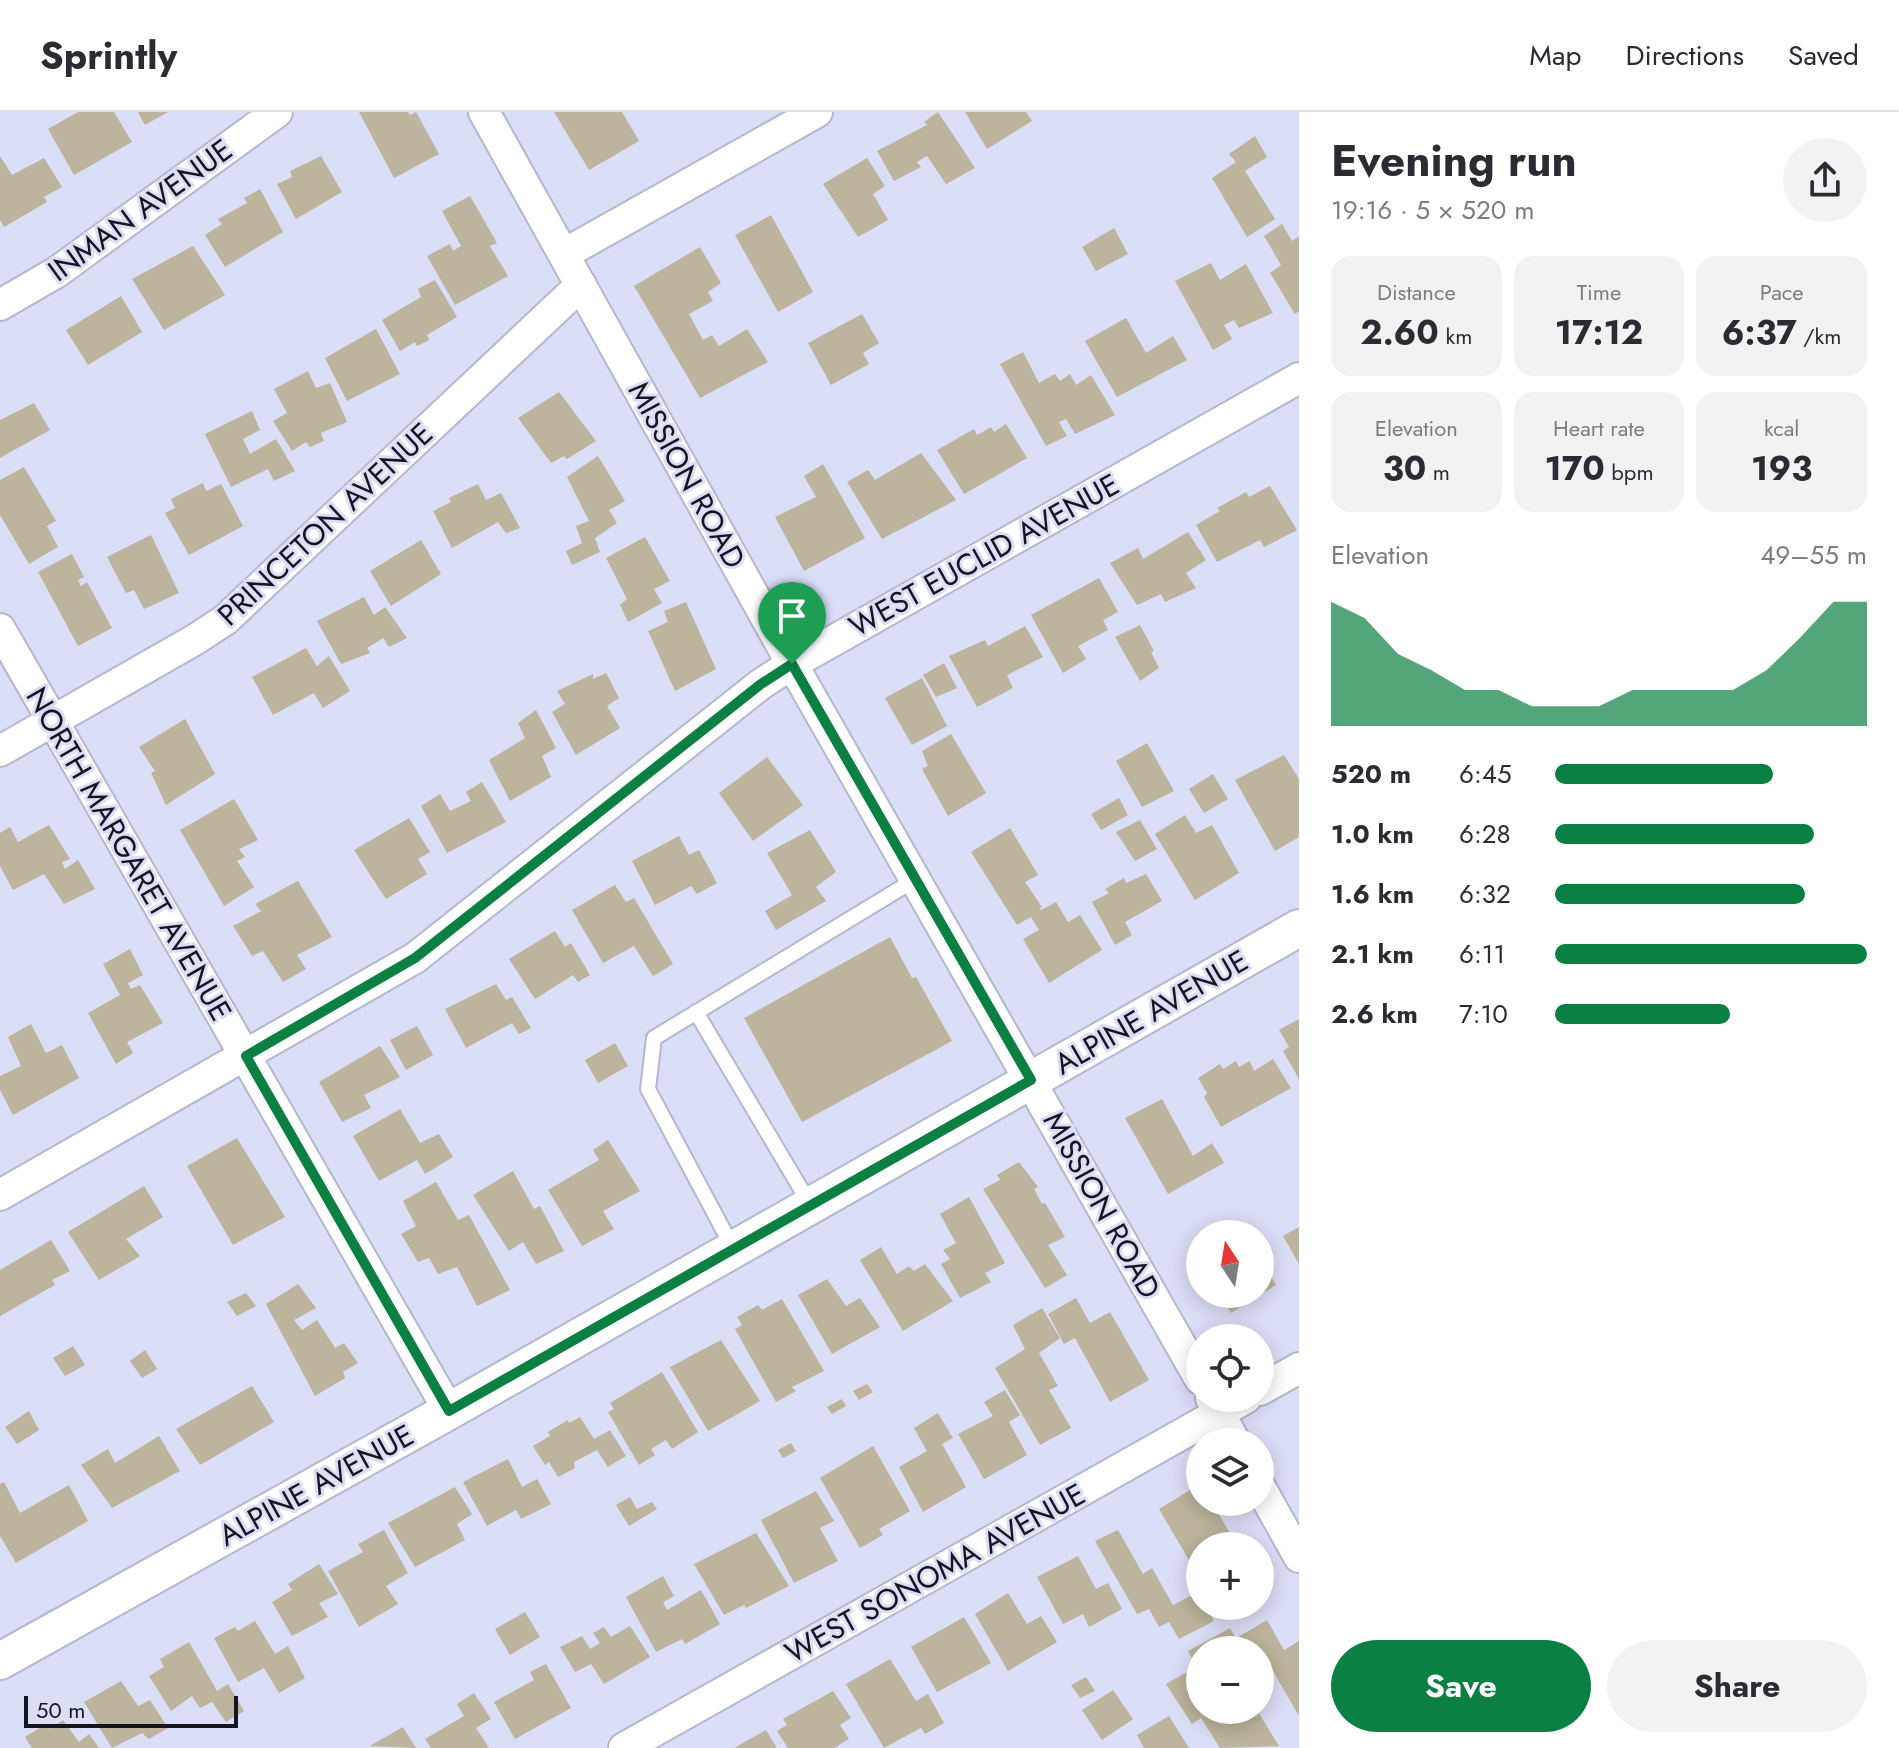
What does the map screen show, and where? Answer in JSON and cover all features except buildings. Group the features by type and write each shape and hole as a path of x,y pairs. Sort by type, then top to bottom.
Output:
{"street":[{"name":"INMAN AVENUE","path":"0,305 57,272 277,112"},
{"name":"MISSION ROAD","path":"484,112 792,664 1186,1354"},
{"path":"564,254 817,112"},
{"name":"PRINCETON AVENUE","path":"0,751 225,620 581,285"},
{"name":"WEST EUCLID AVENUE","path":"0,1195 415,958 761,684 792,664 1299,378"},
{"name":"NORTH MARGARET AVENUE","path":"0,629 449,1411"},
{"name":"ALPINE AVENUE","path":"0,1661 449,1411 1299,928"},
{"path":"1274,1382 1299,1368"},
{"name":"WEST SONOMA AVENUE","path":"624,1748 1205,1412"},
{"path":"1274,1512 1299,1557"}],"lane":[{"path":"734,1250 648,1089 654,1038 916,879"},
{"path":"696,1012 811,1206"}],"route":[{"path":"792,664 1031,1080 449,1411 246,1056 415,958 761,684 792,664"}]}
